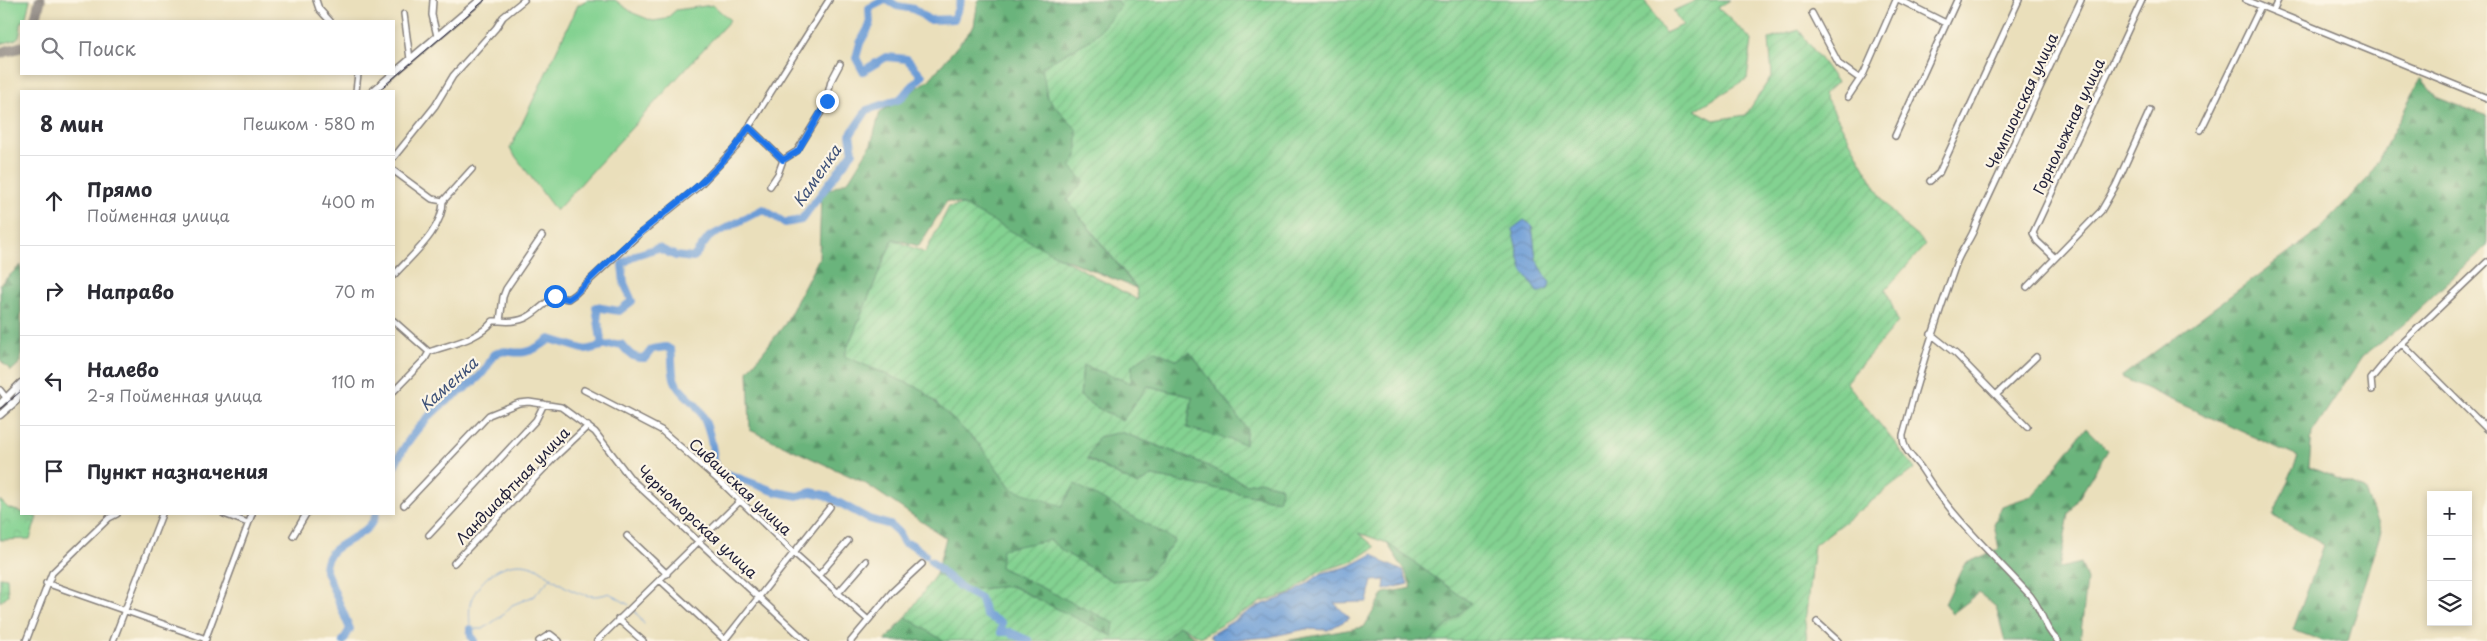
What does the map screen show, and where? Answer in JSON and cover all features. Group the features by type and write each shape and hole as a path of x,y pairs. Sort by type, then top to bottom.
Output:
{"main road":[{"path":"395,71 480,0"},
{"path":"374,90 391,75"},
{"path":"0,404 20,384"},
{"path":"0,415 12,405 20,389"}],"street":[{"path":"316,0 319,8 329,20"},
{"path":"433,0 432,15 437,36"},
{"path":"395,156 435,106 453,76 496,28 503,17 524,0"},
{"path":"395,389 426,359 429,352 476,336 485,331 493,321 517,322 522,320 555,296 568,299 637,236 699,186 737,146 829,0"},
{"path":"1848,97 1860,79 1898,0 1946,23"},
{"path":"1895,136 1957,0"},
{"path":"1930,182 1939,173 2019,0"},
{"name":"Чемпионская улица","path":"2056,640 2049,631 2039,607 2031,595 1950,508 1902,445 1903,435 1926,360 1931,334 1958,257 1973,237 1976,224 1984,212 2081,0"},
{"name":"Горнолыжная улица","path":"2054,257 2034,237 2033,233 2142,0"},
{"path":"2246,0 2487,98"},
{"path":"2272,11 2278,0"},
{"path":"2201,130 2261,6"},
{"path":"1812,13 1839,64 1849,73 1860,79"},
{"path":"404,14 410,59"},
{"path":"770,186 778,174 783,160 798,151 825,106 831,81 840,64"},
{"path":"356,90 358,75"},
{"path":"2027,287 2054,257 2101,211 2150,110"},
{"path":"749,127 783,160"},
{"path":"395,273 430,234 443,210 443,201 472,169"},
{"path":"395,172 432,199 443,201"},
{"path":"500,321 506,289 542,236"},
{"path":"2372,390 2370,386 2371,379 2402,344 2487,262"},
{"path":"395,322 429,352"},
{"path":"1931,334 1956,354 2027,427"},
{"path":"2402,344 2487,429"},
{"path":"1996,395 2036,358"},
{"path":"0,390 12,405"},
{"name":"Сивашская улица","path":"584,390 661,430 867,619"},
{"name":"Черноморская улица","path":"404,504 489,415 519,403 561,407 588,426 631,479 806,641"},
{"path":"428,535 536,420 544,404"},
{"name":"Ландшафтная улица","path":"454,563 555,457 588,426"},
{"path":"597,641 740,501"},
{"path":"660,580 725,641 830,507"},
{"path":"113,641 162,515"},
{"path":"226,515 248,524"},
{"path":"46,583 205,640 252,515"},
{"path":"292,536 305,515"},
{"path":"26,641 46,583 52,573 107,516"},
{"path":"628,536 667,574"},
{"path":"819,575 848,541"},
{"path":"838,593 866,561"},
{"path":"851,641 867,619 922,564"},
{"path":"618,619 643,641"},
{"path":"1817,622 1825,627 1838,641"},
{"path":"540,641 550,634 559,641"}],"green space":[{"path":"0,0 30,0 25,20 20,20 19,36 15,40 0,44"},
{"path":"587,0 615,0 633,13 653,21 666,19 676,10 713,5 730,20 556,211 510,149 578,5"},
{"path":"978,0 1116,0 1121,6 1092,39 1042,67 1088,128 1091,184 1077,213 1136,288 1047,252 963,205 947,201 919,246 893,239 844,356 921,389 979,444 1012,489 1075,483 1175,540 1146,578 1112,581 1064,552 1050,540 1000,567 1115,623 1112,637 1012,586 967,590 936,574 946,538 863,482 750,430 748,371 785,324 819,258 821,194 849,180 871,144 880,112 929,80 974,26"},
{"path":"1116,0 1644,0 1665,33 1683,25 1673,11 1697,0 1730,0 1718,8 1752,40 1747,79 1695,110 1714,120 1746,115 1772,75 1769,39 1799,30 1837,82 1824,94 1882,199 1902,224 1926,244 1886,289 1898,322 1846,382 1915,468 1814,545 1805,622 1807,641 1431,641 1471,603 1387,543 1359,533 1375,547 1354,561 1318,572 1290,594 1261,602 1200,637 1179,625 1164,641 944,641 906,617 936,574 967,590 1011,586 1112,636 1114,623 1000,567 1002,549 1050,540 1064,552 1112,581 1146,578 1175,540 1075,484 1062,506 1012,489 979,444 921,389 844,356 893,239 925,253 949,207 963,205 1138,300 1136,287 1067,200 1084,181 1070,166 1077,157 1077,130 1047,97 1042,67 1092,39 1121,6","holes":["1154,350 1176,360 1190,352 1247,429 1245,444 1187,428 1192,397 1148,386 1122,421 1092,405 1080,396 1083,365 1131,383 1132,365","1121,432 1193,459 1246,484 1260,481 1282,487 1278,501 1152,476 1137,485 1087,459 1098,437"]},
{"path":"2421,78 2438,98 2487,116 2487,246 2396,330 2362,357 2312,433 2309,467 2364,489 2381,531 2348,641 2323,641 2293,630 2324,545 2273,516 2298,457 2121,377 2320,229 2370,176"},
{"path":"20,266 20,363 11,371 0,360 0,284"},
{"path":"1154,350 1176,360 1190,352 1247,429 1245,445 1187,428 1192,397 1148,386 1122,421 1092,405 1080,396 1083,365 1131,383 1132,365"},
{"path":"2086,428 2108,450 2069,514 2059,568 2081,563 2087,580 2080,641 2005,641 1996,607 1979,593 1952,614 1945,604 1964,564 1999,549 1994,524 2002,506 2034,495"},
{"path":"1121,432 1193,459 1246,484 1260,481 1282,487 1278,501 1152,476 1137,485 1087,458 1098,437"},
{"path":"0,500 8,508 20,512 20,515 37,517 30,539 0,540"},
{"path":"1387,543 1471,603 1431,641 1285,641 1364,627 1384,593 1412,588 1405,571"},
{"path":"0,577 7,578 8,595 0,602"},
{"path":"906,617 944,641 885,641"},
{"path":"1179,625 1200,641 1164,641"}],"water":[{"path":"1524,220 1532,225 1536,259 1550,283 1548,289 1541,292 1537,292 1522,270 1512,229"},
{"path":"1373,554 1385,563 1403,571 1408,584 1384,590 1385,580 1372,581 1367,602 1334,603 1350,618 1328,630 1306,629 1269,637 1214,641 1210,635 1258,606 1291,595 1322,573 1350,566"}],"waterway":[{"name":"Каменка","path":"395,465 408,442 425,421 446,401 476,380 493,355 506,351 520,353 529,351 550,339 586,350 602,346 596,307 619,311 632,301 624,283 622,264 636,255 658,248 676,256 693,258 709,237 763,209 785,223 801,220 853,152 850,135 867,110 900,99 922,76 907,59 886,57 863,71 856,58 860,43 870,25 869,8 885,0"},
{"name":"Каменка","path":"887,0 897,6 914,9 929,20 954,19 961,0"},
{"path":"602,346 621,344 631,354 641,358 645,358 652,349 666,347 671,350 675,381 702,415 712,445 715,468"},
{"path":"717,470 776,492 798,496 811,492 825,495 869,519 890,525 898,532 904,543 911,544 925,555"},
{"name":"Каменка","path":"343,641 350,629 325,569 327,559 339,546 365,530 372,523 376,515"},
{"path":"931,561 960,587 980,598 986,615 1002,623 1001,632 1009,632 1029,641"},
{"path":"552,577 534,596 512,605 503,615 483,629 470,629 470,605 477,589 491,574 499,569 518,564 537,568 545,574 554,579 562,585 580,594 599,596 609,593 629,605"},
{"path":"634,610 644,624"},
{"path":"470,629 474,641"}],"taxiway":[{"path":"35,20 40,0"},
{"path":"0,53 20,47"}],"tram line":[{"path":"379,90 485,0"},
{"path":"0,409 20,392"}],"route":[{"path":"555,296 568,299 575,294 637,236 699,186 737,146 749,127 783,160 798,151 827,101"}]}
